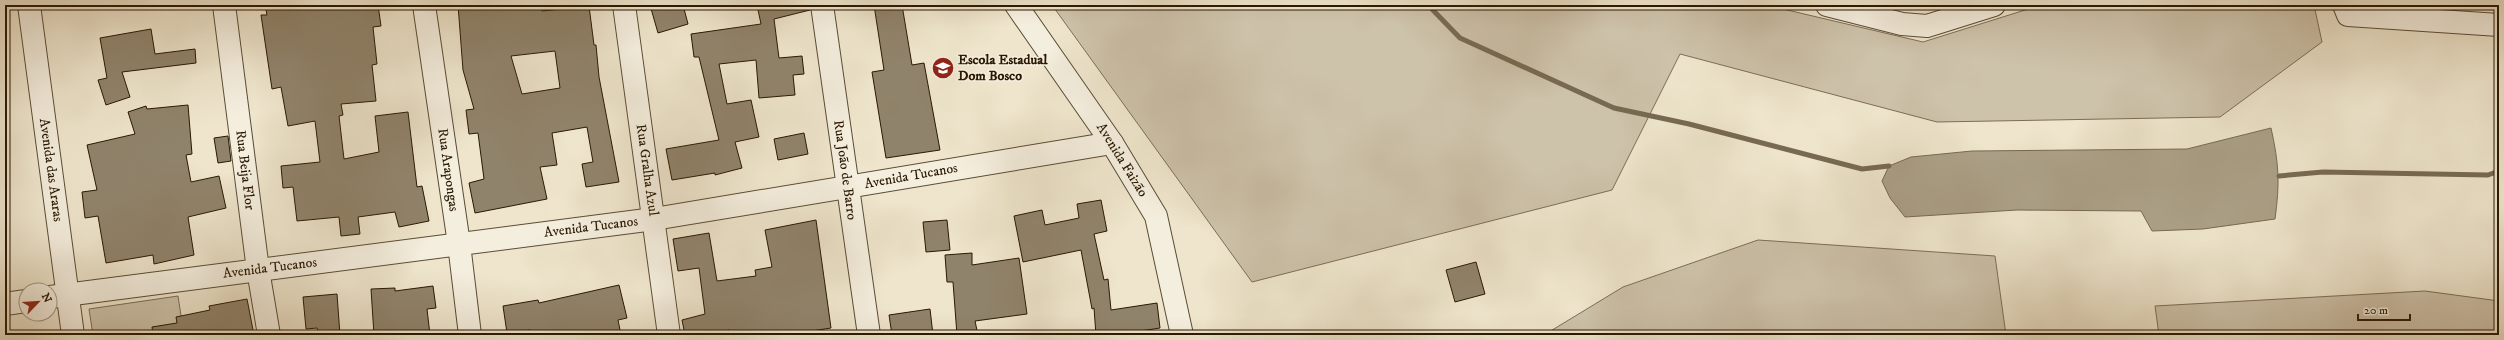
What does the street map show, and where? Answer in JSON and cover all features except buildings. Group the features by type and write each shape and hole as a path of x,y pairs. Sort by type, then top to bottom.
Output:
{"street":[{"name":"Avenida das Araras","path":"29,5 59,296 73,335"},
{"name":"Rua Beija Flor","path":"224,5 258,270 269,335"},
{"name":"Rua Arapongas","path":"424,5 459,244 470,335"},
{"name":"Rua Gralha Azul","path":"624,5 669,335"},
{"name":"Rua João de Barro","path":"822,5 869,335"},
{"name":"Avenida Faizão","path":"1016,5 1112,143 1156,216 1182,335"},
{"path":"1827,5 1899,15 1927,26 1949,12 1994,5"},
{"path":"2346,10 2499,25"},
{"name":"Avenida Tucanos","path":"59,296 654,219 1112,143"},
{"path":"5,304 18,302"}],"shaded area":[{"path":"1052,5 1766,5 1923,42 2041,5 2314,5 2322,42 2220,117 1937,122 1680,54 1612,190 1252,282"},
{"path":"2271,128 2276,152 2278,174 2278,195 2275,219 2203,229 2152,231 2141,211 2017,210 1905,217 1890,198 1882,181 1889,166 1911,157 1972,151 2187,149"},
{"path":"1758,240 1995,256 2006,335 1544,335 1623,287"},
{"path":"2425,291 2499,301 2499,335 2159,335 2155,306"},
{"path":"178,296 184,335 93,335 89,309"}],"waterway":[{"path":"1428,5 1460,38 1614,108 1689,124 1862,169 1889,166"},
{"path":"2279,176 2323,172 2488,175 2499,171"}],"place":[{"name":"Escola Estadual Dom Bosco","path":"943,68"}]}
